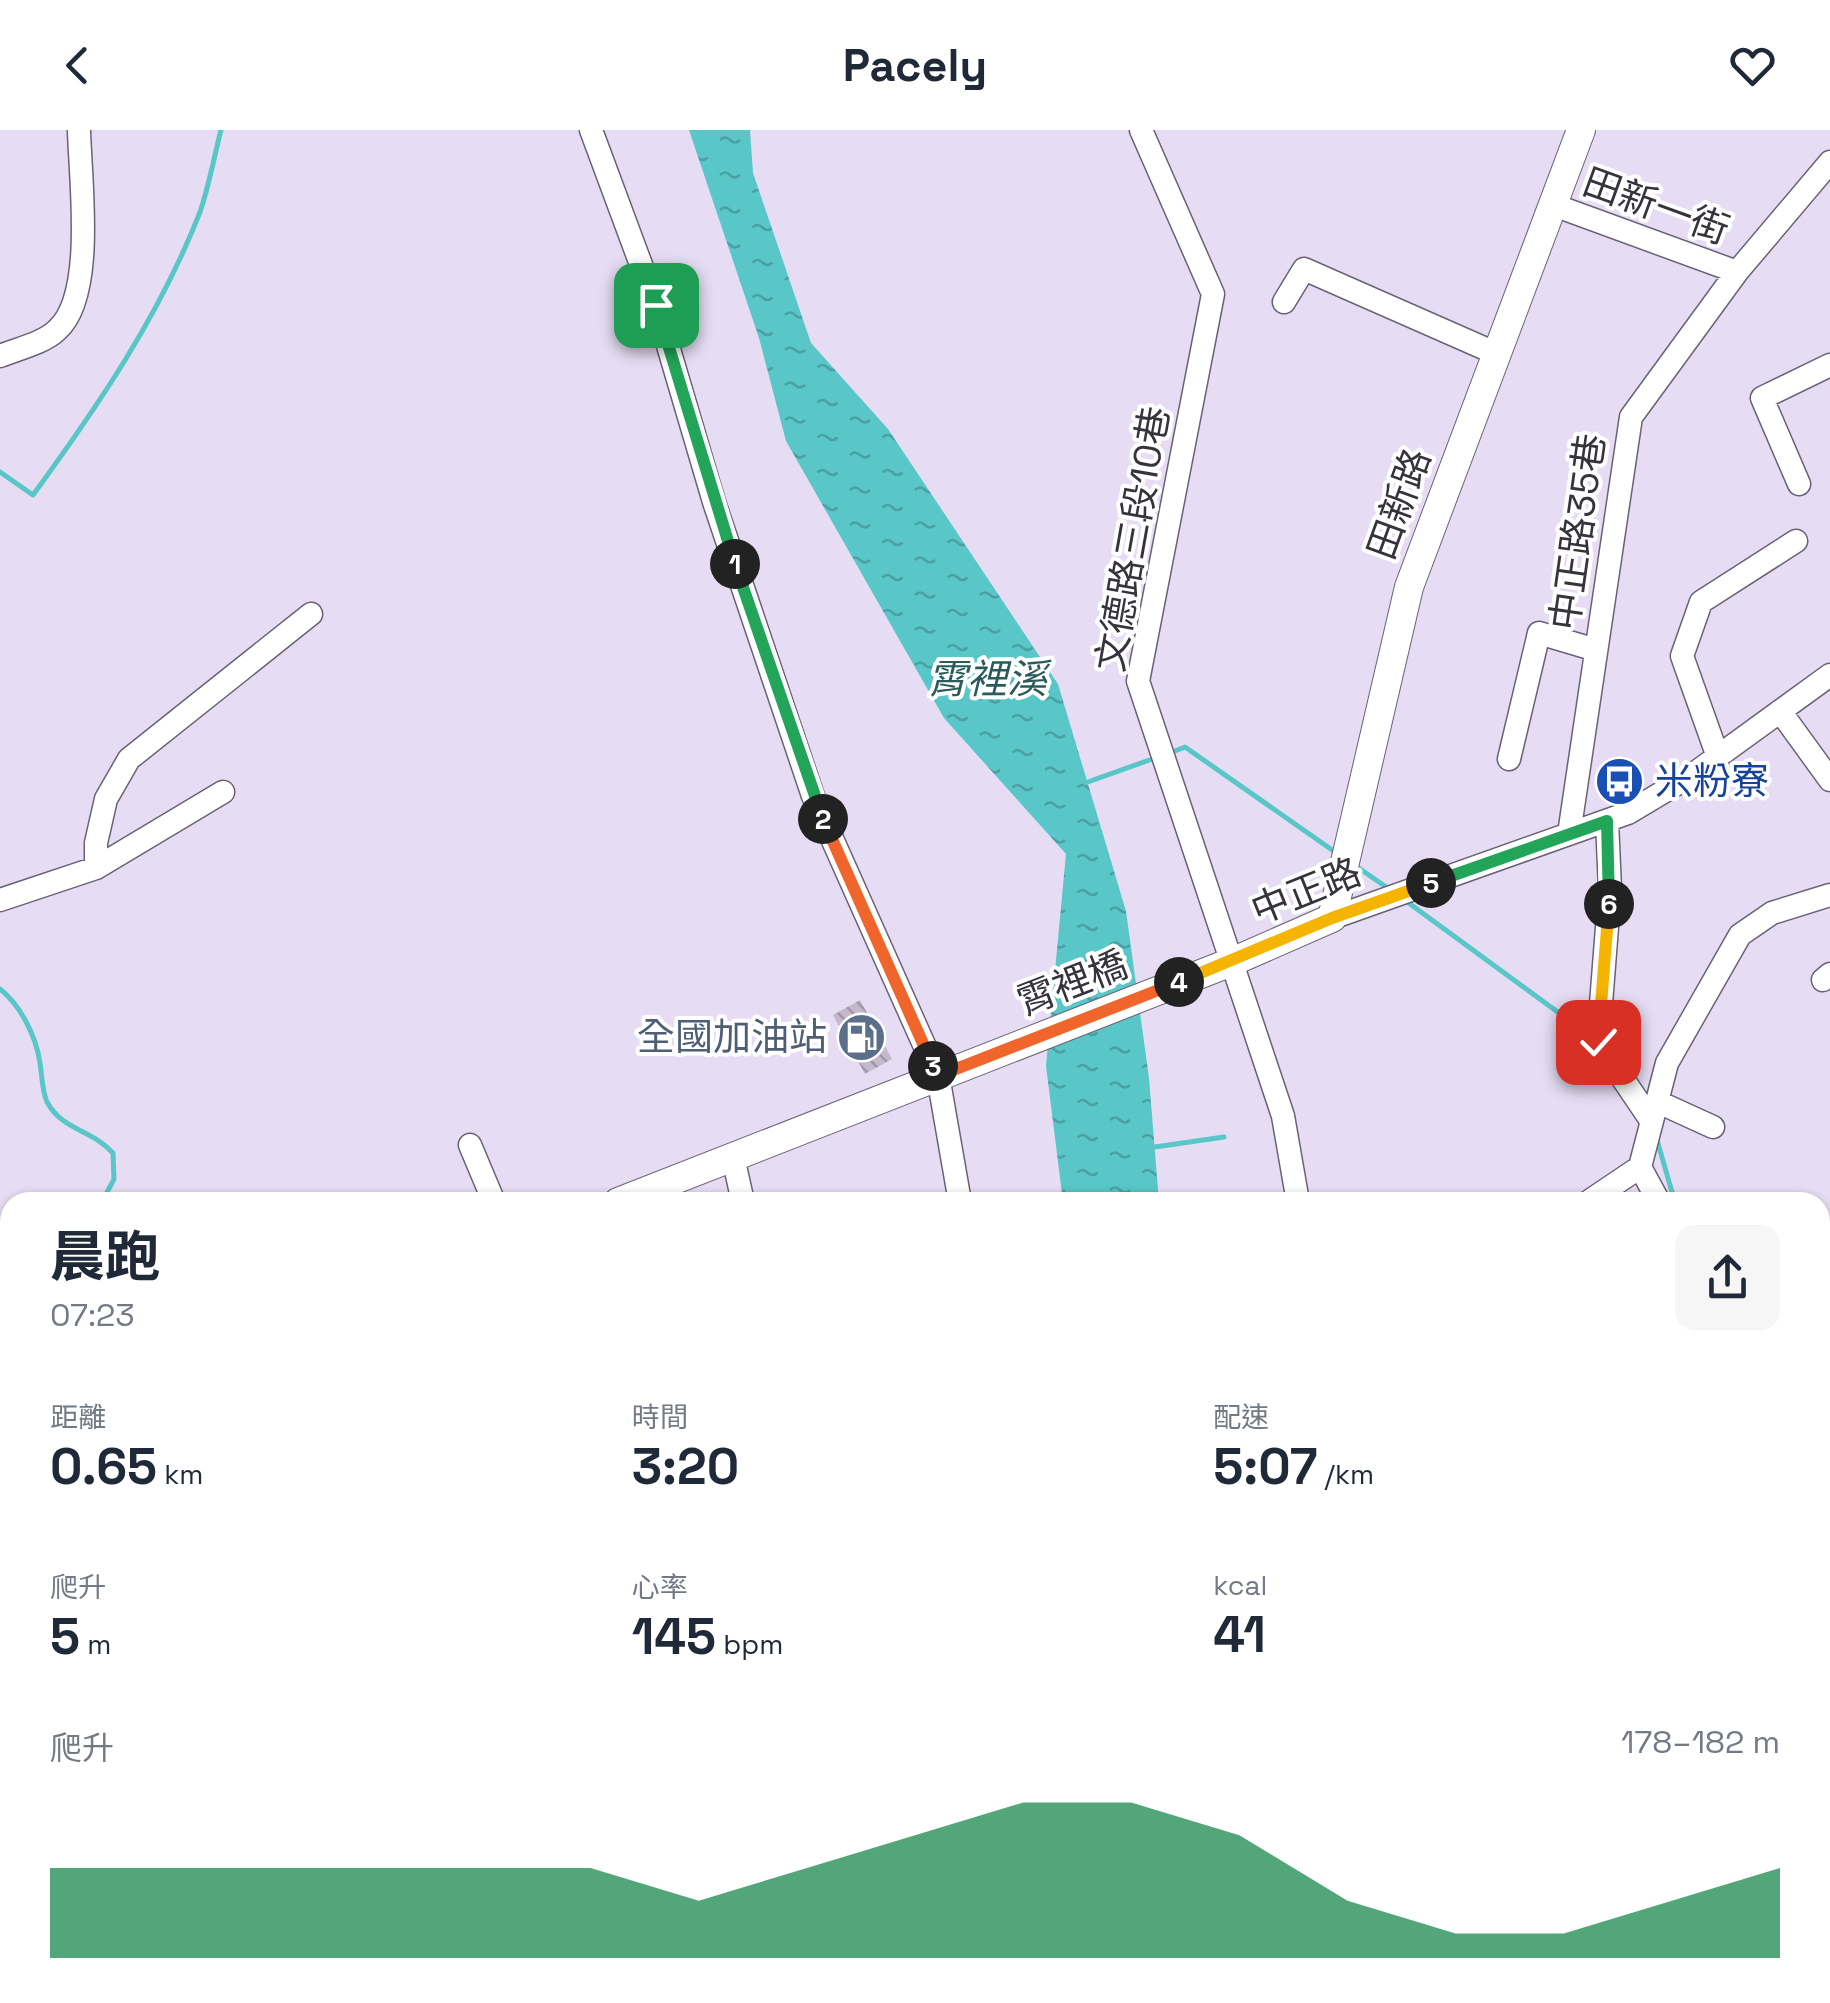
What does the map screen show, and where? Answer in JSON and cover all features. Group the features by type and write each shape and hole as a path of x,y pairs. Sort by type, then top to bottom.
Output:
{"main road":[{"name":"田新路","path":"1332,918 1409,586 1580,130"},
{"name":"中正路","path":"1234,961 1332,918"},
{"name":"霄裡橋","path":"644,1192 1234,961"}],"street":[{"path":"0,356 55,333 72,308 82,269 79,130"},
{"path":"591,130 656,305 714,502 813,796 938,1076 958,1192"},
{"name":"文德路三段10巷","path":"1141,130 1213,294 1138,682 1283,1116 1296,1192"},
{"name":"中正路35巷","path":"1569,834 1630,417 1737,272 1830,162"},
{"name":"田新一街","path":"1551,204 1737,272"},
{"path":"1284,302 1304,269 1495,354"},
{"path":"1799,484 1762,398 1830,366"},
{"path":"1718,757 1682,656 1700,602 1796,541"},
{"path":"96,868 96,842 106,800 129,759 311,614"},
{"path":"1509,759 1539,633 1596,650"},
{"name":"中正路","path":"1332,918 1628,813 1718,757 1830,675"},
{"path":"1780,711 1830,780"},
{"path":"0,900 96,868 223,792"},
{"path":"1607,821 1610,889 1598,1042 1653,1110 1712,1126"},
{"path":"1653,1192 1640,1168 1667,1063 1740,935 1772,912 1830,895"},
{"path":"470,1145 490,1192"},
{"path":"733,1157 741,1192"},
{"path":"1603,1192 1640,1168"}],"water":[{"name":"霄裡溪","path":"689,130 750,130 753,173 811,343 888,429 1058,684 1126,911 1149,1078 1158,1192 1062,1192 1046,1066 1066,854 944,718 786,441 759,338"}],"building":[{"name":"全國加油站","path":"860,1000 892,1059 865,1074 833,1015"}],"waterway":[{"path":"0,472 33,495 104,394 147,323 184,250 203,202 221,130"},
{"path":"1170,753 1185,747 1335,852"},
{"path":"1085,783 1155,758"},
{"path":"1353,864 1389,889"},
{"path":"1406,901 1559,1013 1611,1080"},
{"path":"0,989 15,1004 31,1032 47,1102 61,1119 113,1153 114,1179 107,1192"},
{"path":"1148,1148 1224,1137"},
{"path":"1657,1140 1672,1192"}],"place":[{"name":"米粉寮","path":"1620,781"},
{"name":"全國加油站","path":"862,1037"}],"route":[{"path":"656,305 714,502 813,796 938,1076 1234,961 1332,918 1607,821 1610,889 1598,1042"}]}
